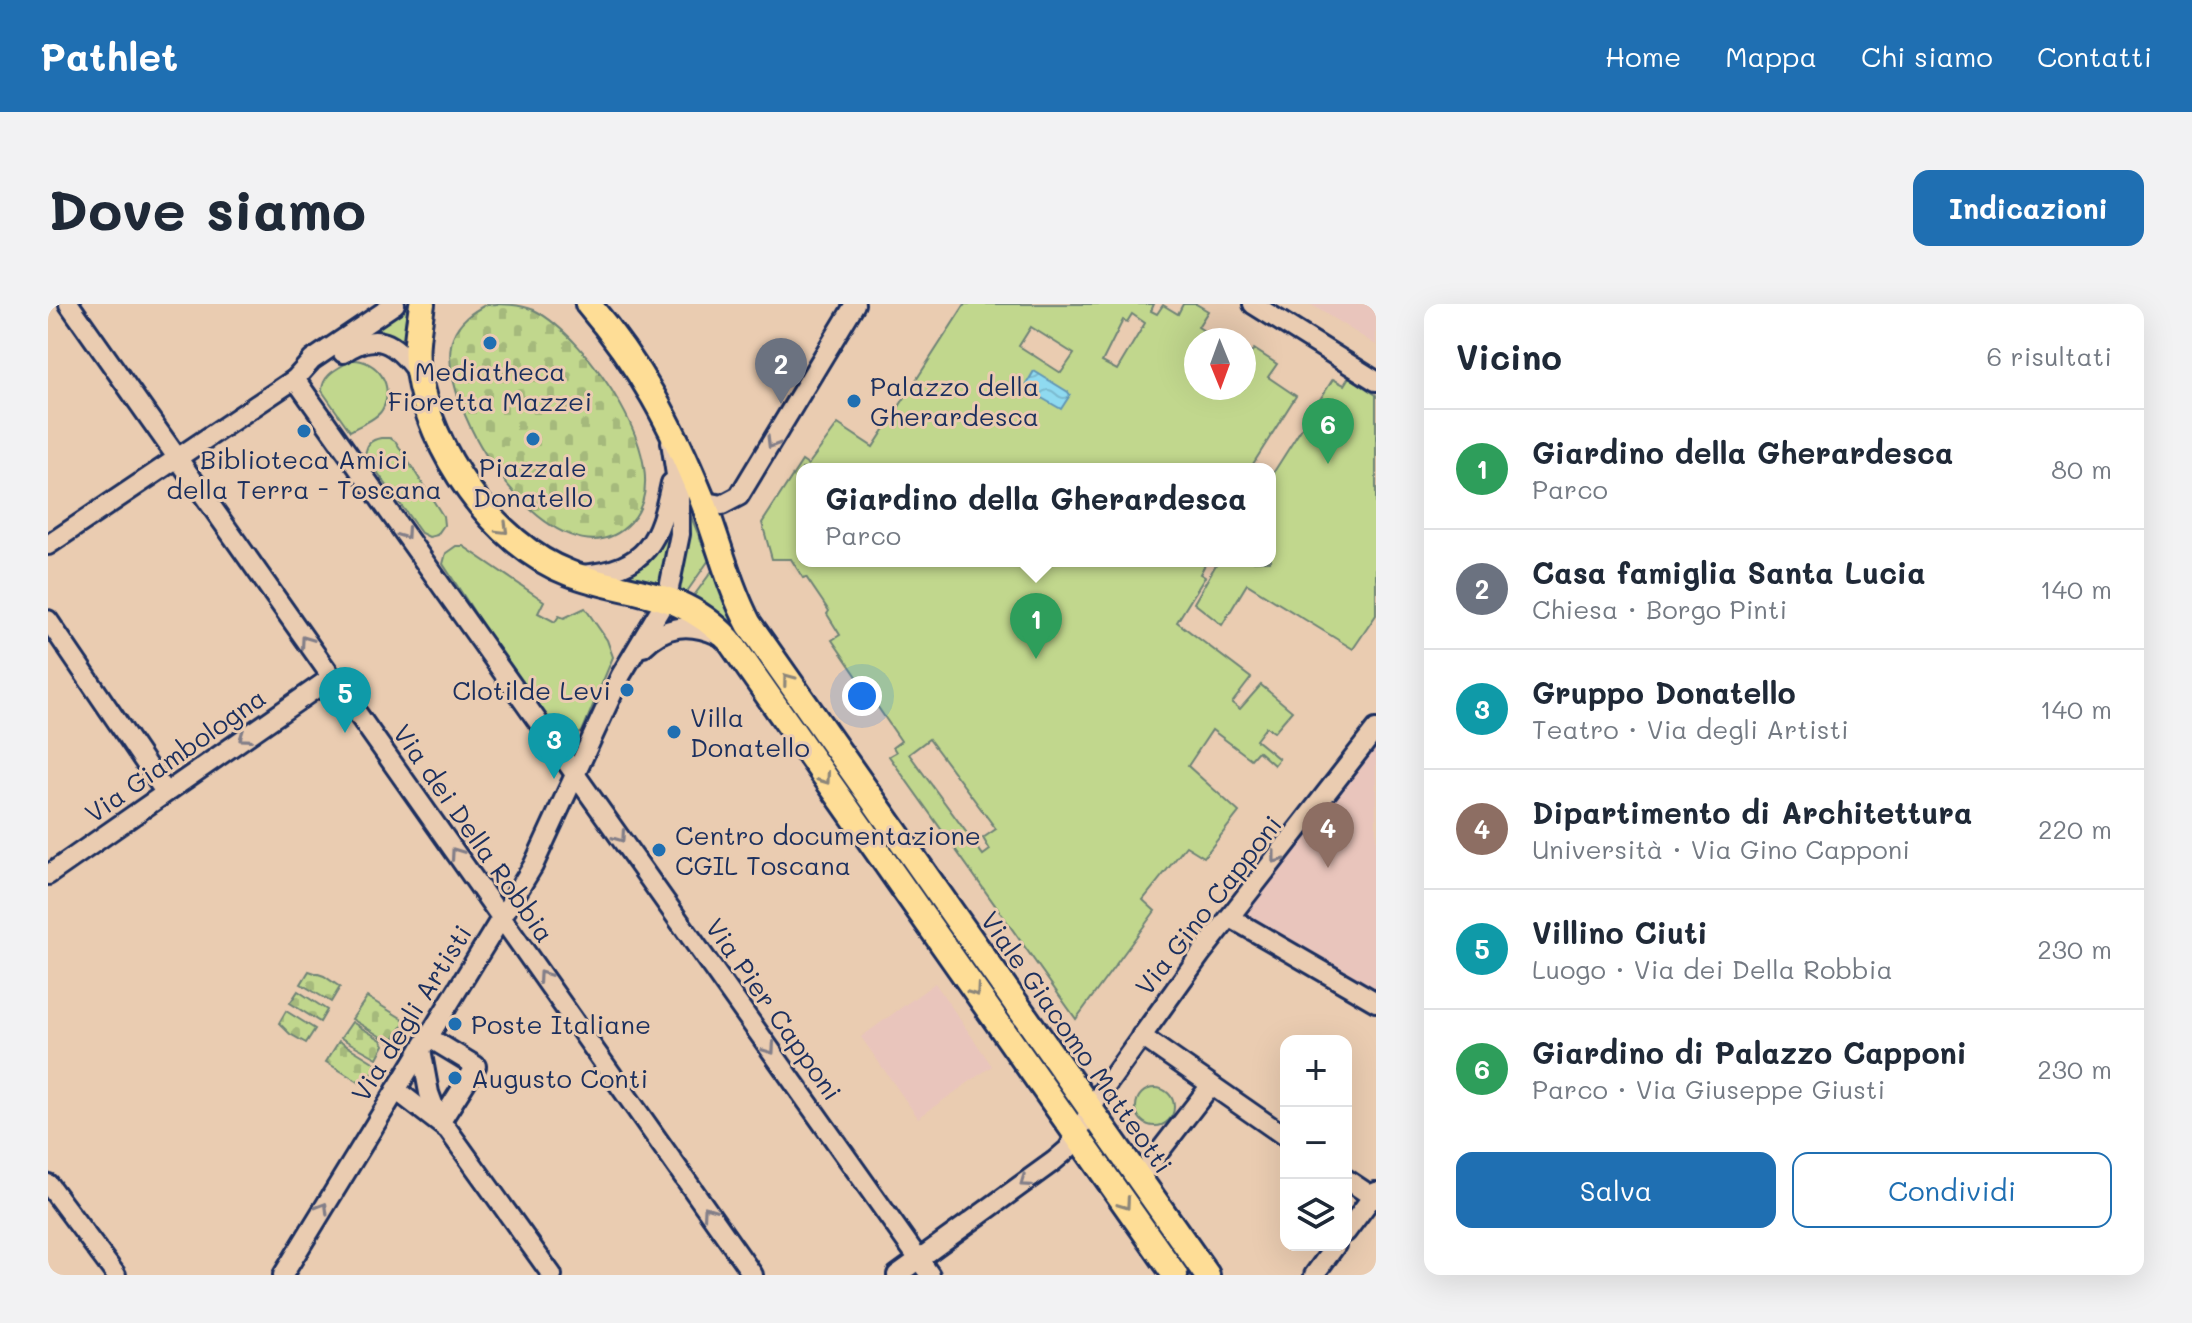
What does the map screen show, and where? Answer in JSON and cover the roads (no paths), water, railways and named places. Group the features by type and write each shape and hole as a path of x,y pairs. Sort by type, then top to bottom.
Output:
{"main road":[{"path":"422,304 417,335 418,373 439,436 481,505 507,535 557,569 667,598"},
{"path":"588,304 632,358 667,418 702,501"},
{"name":"Viale Giacomo Matteotti","path":"702,501 738,603 749,624 1207,1275"},
{"name":"Viale Giacomo Matteotti","path":"667,598 688,607 714,625 732,644 1175,1275"}],"street":[{"name":"Via dei Della Robbia","path":"69,304 753,1275"},
{"path":"295,379 312,360 395,304"},
{"path":"417,335 438,304"},
{"path":"702,501 720,505 731,502 743,489 855,304"},
{"path":"1253,304 1376,381"},
{"path":"48,545 295,379 318,369 357,343 372,340 388,344 403,353 418,373"},
{"path":"295,379 575,774 629,660 667,598 680,534 667,418"},
{"path":"575,576 616,568 644,552 661,527 674,466"},
{"path":"48,620 165,792"},
{"path":"629,660 656,635 675,627 707,630 732,644"},
{"name":"Via Giambologna","path":"48,875 332,677"},
{"name":"Via Gino Capponi","path":"897,1275 1068,1149 1090,1109 1141,1036 1376,729"},
{"name":"Via degli Artisti","path":"283,1275 539,854 575,774"},
{"name":"Via Pier Capponi","path":"575,774 930,1275"},
{"path":"1231,918 1376,1002"},
{"path":"1141,1036 1280,1133"},
{"path":"424,1043 476,1066 440,1123 429,1093 424,1043"},
{"path":"1139,1178 1211,1085"},
{"path":"396,1090 440,1123 463,1149 552,1275"},
{"path":"1352,1183 1375,1196 1352,1225"},
{"path":"48,1184 116,1275"},
{"path":"1314,1275 1332,1251"}],"water":[{"path":"1034,371 1068,392 1070,395 1061,409 1024,388"}],"place":[{"name":"Mediatheca Fioretta Mazzei","path":"490,343"},
{"name":"Palazzo della Gherardesca","path":"854,401"},
{"name":"Casa famiglia Santa Lucia","path":"781,404"},
{"name":"Biblioteca Amici della Terra - Toscana","path":"304,431"},
{"name":"Piazzale Donatello","path":"533,439"},
{"name":"Giardino di Palazzo Capponi","path":"1328,464"},
{"name":"Giardino della Gherardesca","path":"1036,659"},
{"name":"Clotilde Levi","path":"627,690"},
{"name":"Villa Donatello","path":"674,732"},
{"name":"Villino Ciuti","path":"345,733"},
{"name":"Gruppo Donatello","path":"554,779"},
{"name":"Centro documentazione CGIL Toscana","path":"659,850"},
{"name":"Dipartimento di Architettura","path":"1328,868"},
{"name":"Poste Italiane","path":"455,1024"},
{"name":"Augusto Conti","path":"455,1078"}]}
